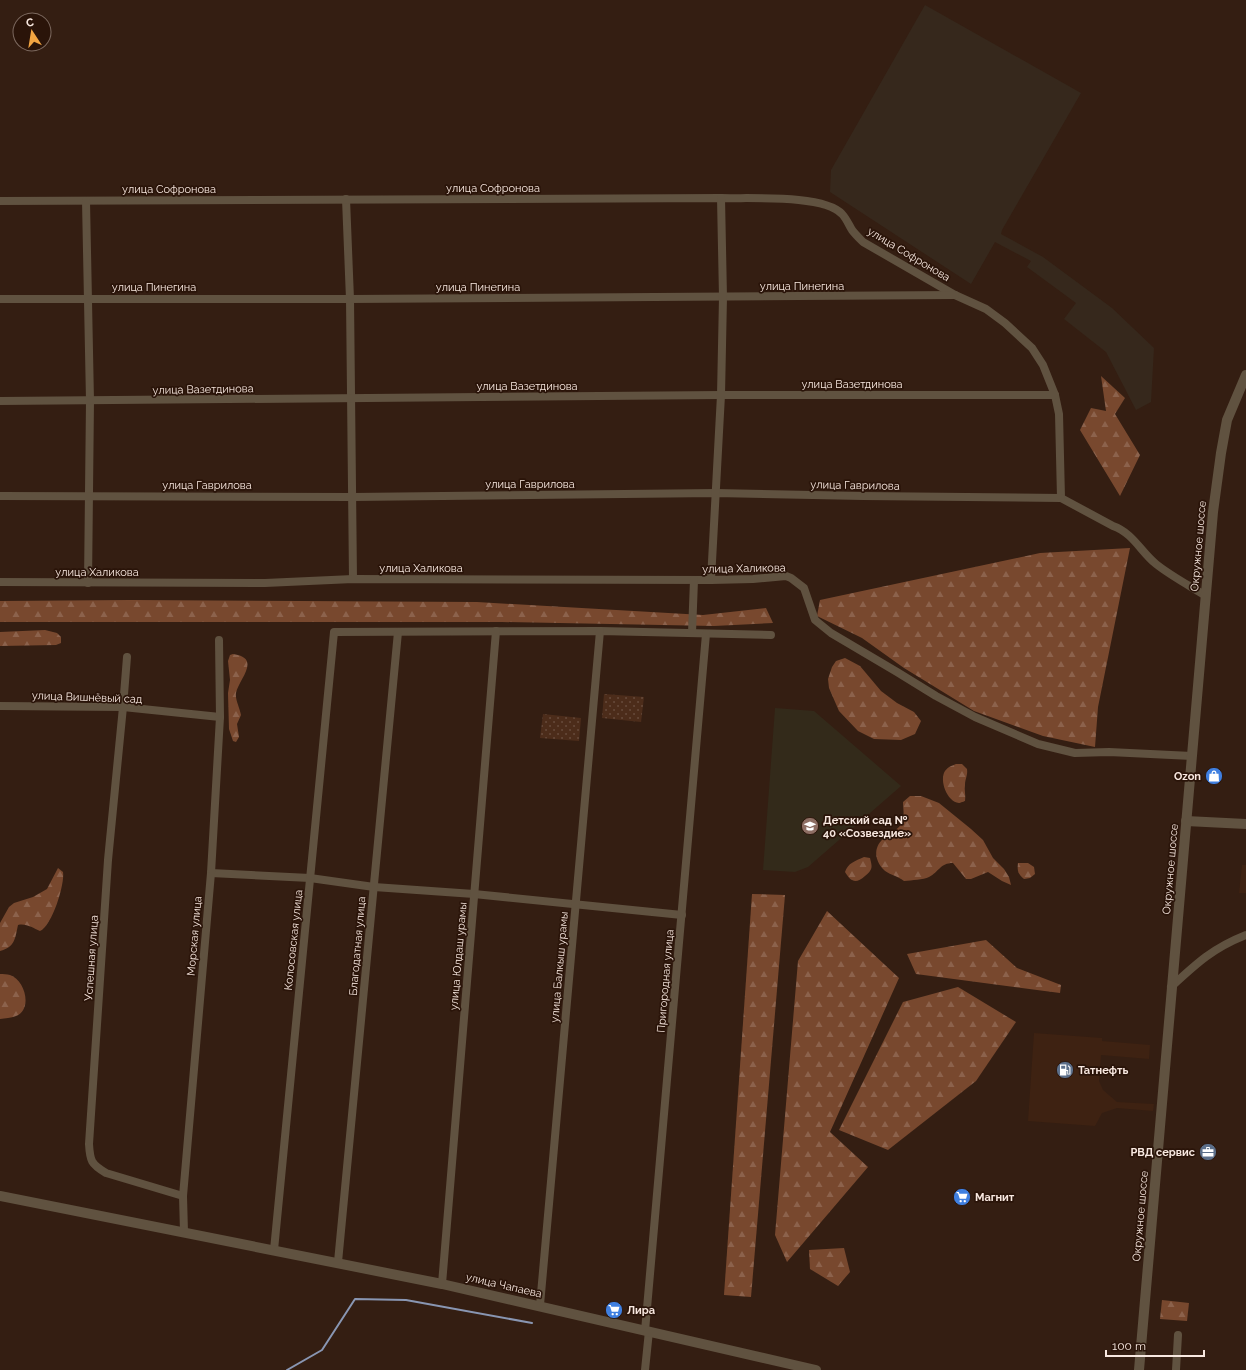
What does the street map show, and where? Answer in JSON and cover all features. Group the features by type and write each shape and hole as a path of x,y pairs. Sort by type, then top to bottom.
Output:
{"street":[{"name":"улица Софронова","path":"0,201 721,198 804,200 828,206 842,214 853,231 863,242 955,295 986,309 1005,323 1032,348 1044,365 1055,395 1059,414 1061,498"},
{"path":"711,580 721,395 723,297 721,198"},
{"path":"346,199 352,398 353,579"},
{"path":"86,201 90,401 88,583"},
{"name":"улица Пинегина","path":"0,299 350,299 955,295"},
{"name":"Окружное шоссе","path":"1139,1370 1213,512 1227,420 1246,375"},
{"name":"улица Вазетдинова","path":"0,401 721,395 1055,395"},
{"name":"улица Гаврилова","path":"0,496 353,497 716,493 1061,498"},
{"path":"1061,498 1121,529 1134,540 1147,556 1157,565 1206,596"},
{"name":"улица Халикова","path":"0,582 265,583 353,579 711,580 753,579 786,576 804,588 815,620 831,633 936,696 975,717 1038,744 1075,753 1110,752 1192,756"},
{"path":"692,633 694,580"},
{"name":"улица Юлдаш урамы","path":"442,1284 496,631"},
{"path":"398,632 600,631 771,635"},
{"name":"улица Балкыш урамы","path":"540,1306 600,631"},
{"name":"Колосовская улица","path":"274,1250 334,632 398,632"},
{"name":"Благодатная улица","path":"338,1262 398,632"},
{"name":"Пригородная улица","path":"645,1370 647,1331 706,634"},
{"name":"Морская улица","path":"184,1232 182,1196 211,873 220,717 219,640"},
{"name":"Успешная улица","path":"127,657 108,860 89,1144 90,1158 95,1167 106,1174 182,1196"},
{"name":"улица Вишнёвый сад","path":"0,706 123,707 220,717"},
{"path":"1186,821 1246,824"},
{"path":"211,873 310,878 374,887 474,894 682,915"},
{"path":"1171,987 1208,954 1228,942 1246,935"},
{"name":"улица Чапаева","path":"0,1196 338,1262 442,1284 816,1370"},
{"path":"1176,1370 1178,1336"}],"shaded area":[{"path":"925,5 1081,93 1001,234 1043,257 1112,308 1154,348 1151,402 1136,410 1106,352 1064,319 1076,303 1027,267 1031,261 995,242 971,284 830,192 831,170"},
{"path":"604,694 644,697 641,722 602,718"},
{"name":"Детский сад № 40 «Созвездие»","path":"775,708 814,711 901,786 808,867 795,872 763,870"},
{"path":"543,714 581,718 579,741 540,738"},
{"path":"1242,865 1246,865 1246,893 1239,893"},
{"name":"Татнефть","path":"1034,1033 1102,1038 1102,1041 1150,1045 1149,1059 1101,1055 1099,1081 1103,1090 1117,1102 1154,1104 1153,1111 1117,1108 1102,1113 1095,1126 1028,1121"}],"green space":[{"path":"1101,376 1125,398 1115,414 1140,455 1120,496 1080,430 1091,408 1106,411"},
{"path":"1130,548 1098,707 1095,747 1043,736 974,711 904,668 862,638 817,616 820,600 1040,553"},
{"path":"131,600 477,602 703,615 766,608 773,623 714,626 502,622 0,622 0,601"},
{"path":"45,630 57,633 61,637 61,643 56,645 0,646 0,632"},
{"path":"233,654 242,656 246,660 247,664 236,693 241,715 237,724 239,737 236,742 233,741 229,729 228,693 230,680 228,661 230,655"},
{"path":"845,658 860,666 881,691 897,703 914,712 921,721 915,734 901,740 874,739 858,731 839,711 829,688 828,679 832,667 836,661"},
{"path":"956,764 962,764 967,769 965,801 959,803 955,802 948,795 945,790 943,780 945,771"},
{"path":"910,796 921,796 939,803 971,829 983,840 993,858 1004,869 1009,877 1011,885 988,872 971,879 966,879 953,863 945,864 929,877 917,880 904,881 885,871 878,862 876,850 883,839 896,830 902,823 904,816 903,802"},
{"path":"864,857 870,858 872,865 871,869 862,879 854,881 849,878 845,872 846,869 852,863"},
{"path":"1018,863 1028,863 1034,867 1035,874 1030,878 1024,879 1018,872"},
{"path":"58,868 63,872 62,886 57,904 45,928 40,931 27,925 18,925 14,942 9,947 0,951 0,923 9,907 14,903 33,897 47,889"},
{"path":"752,894 785,895 751,1297 724,1295"},
{"path":"827,911 899,978 830,1132 868,1167 787,1262 775,1235 798,961"},
{"path":"986,940 1017,968 1061,985 1060,993 916,974 907,954"},
{"path":"0,974 10,975 15,978 23,988 26,1001 21,1012 14,1017 0,1019"},
{"path":"958,987 1016,1022 976,1081 888,1150 839,1130 903,1002"},
{"path":"844,1248 850,1272 838,1286 810,1269 809,1250"},
{"path":"1162,1300 1189,1303 1187,1321 1160,1319"}],"waterway":[{"path":"287,1370 322,1350 355,1299 406,1300 532,1323"}],"place":[{"name":"Ozon","path":"1214,776"},
{"name":"Детский сад № 40 «Созвездие»","path":"810,826"},
{"name":"Татнефть","path":"1065,1070"},
{"name":"РВД сервис","path":"1208,1152"},
{"name":"Магнит","path":"962,1197"},
{"name":"Лира","path":"614,1310"}]}
